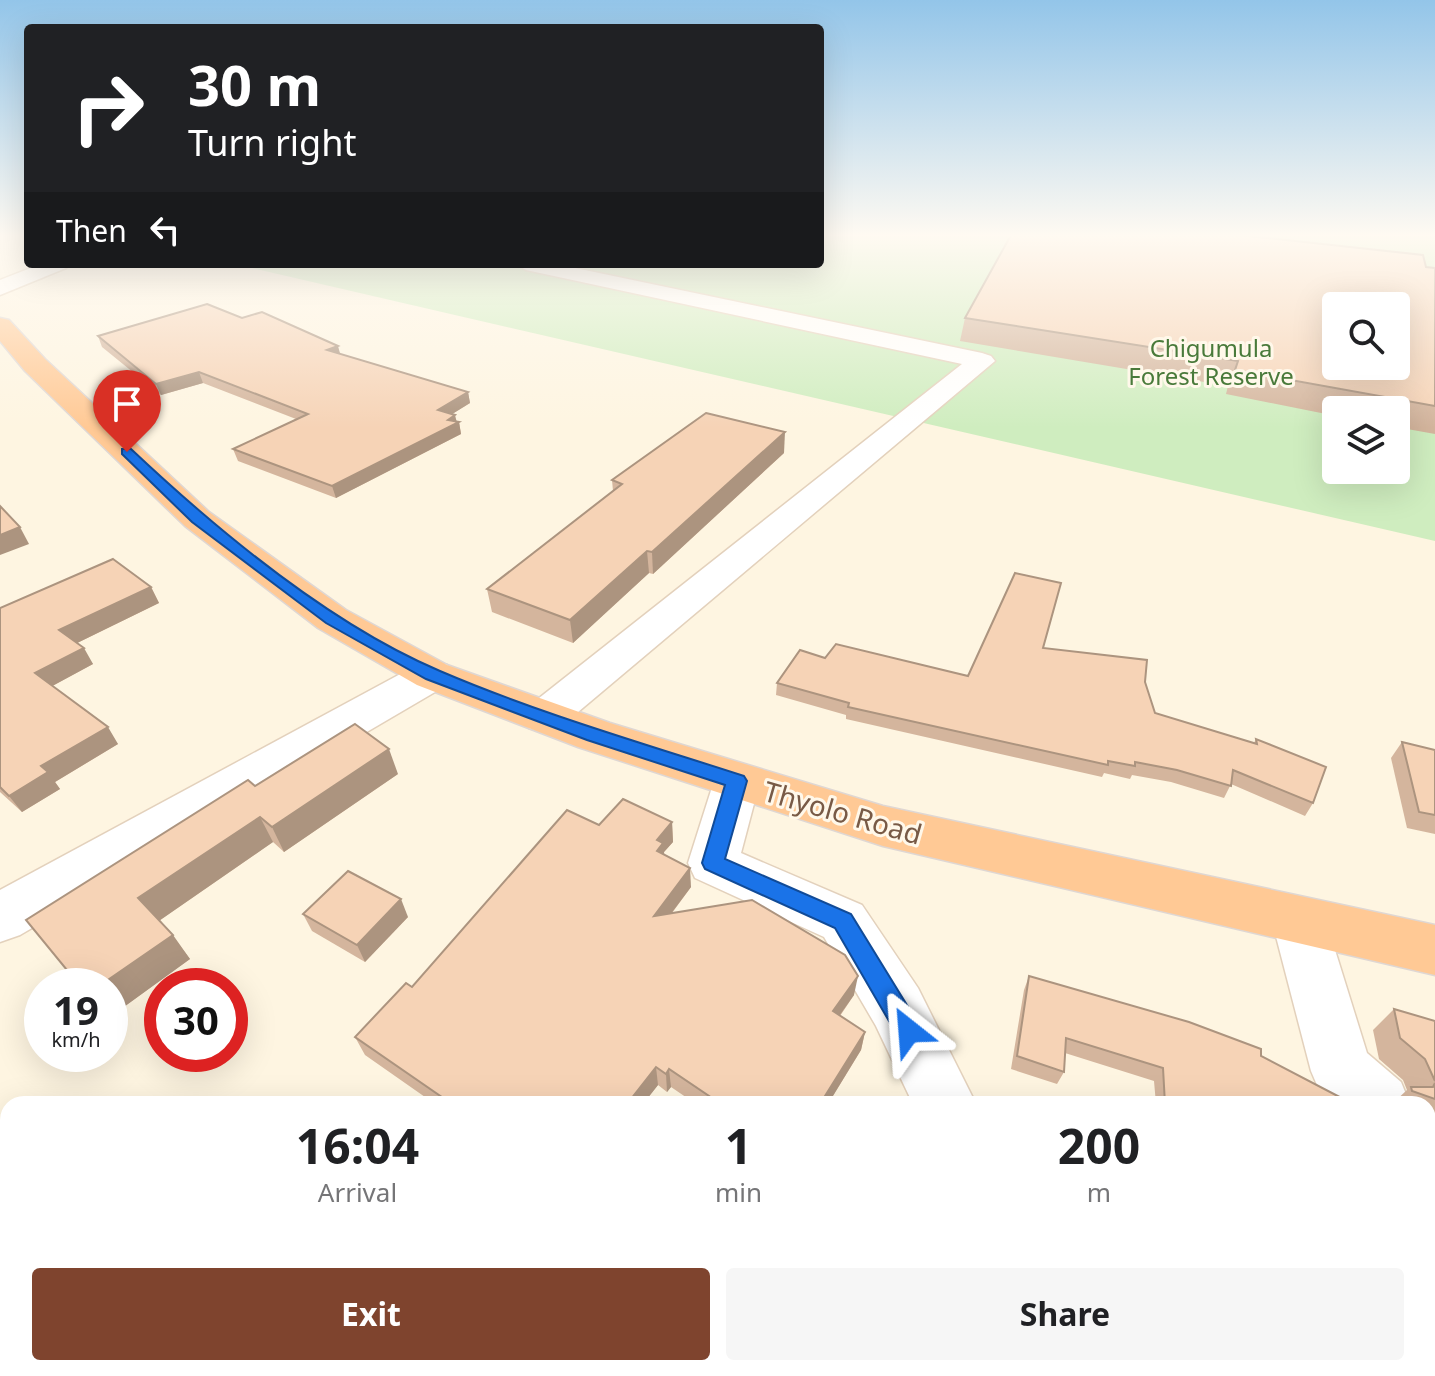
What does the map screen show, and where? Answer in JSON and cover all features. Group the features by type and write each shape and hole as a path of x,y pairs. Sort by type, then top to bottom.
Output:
{"highway":[{"name":"Thyolo Road","path":"0,325 35,365 197,519 332,619 432,675 544,717 883,826 1435,950"}],"street":[{"path":"544,717 982,361 692,299"},
{"path":"0,918 432,675"},
{"path":"737,781 713,863 843,921 897,1007 941,1096"},
{"path":"1299,921 1342,1071 1370,1096"}],"green space":[{"name":"Chigumula Forest Reserve","path":"387,299 1322,299 1322,380 1410,380 1410,299 1435,299 1435,541"}],"building":[{"path":"975,299 1322,299 1322,380 1410,380 1410,299 1435,299 1435,406 1410,402 1410,396 1379,396 1235,370 1238,361 965,318"},
{"path":"207,304 242,318 262,312 338,346 327,350 468,392 438,410 455,415 448,420 459,422 332,486 233,449 308,414 199,372 156,384 98,336"},
{"path":"706,413 785,432 652,552 647,551 570,620 487,589 622,484 612,480"},
{"path":"0,506 20,527 0,535"},
{"path":"113,559 151,587 59,630 84,648 35,673 108,727 41,766 48,772 9,796 0,787 0,608"},
{"path":"1015,573 1061,583 1043,648 1147,660 1145,682 1155,713 1257,744 1256,739 1326,767 1313,803 1233,770 1231,786 1177,770 1135,762 1135,766 1108,761 1108,765 848,707 849,703 777,683 800,650 825,658 836,644 968,676"},
{"path":"355,724 389,749 272,827 260,817 138,898 173,935 125,968 65,968 26,920 248,780 255,786"},
{"path":"1402,742 1435,750 1435,815 1419,812"},
{"path":"623,799 672,822 657,840 663,843 657,851 690,868 654,916 752,900 845,955 858,976 833,1011 865,1032 825,1096 709,1096 669,1069 666,1074 656,1067 633,1096 440,1096 355,1037 406,983 412,987 567,810 599,825"},
{"path":"348,871 401,899 357,945 303,914"},
{"path":"1029,976 1189,1022 1261,1049 1261,1056 1338,1096 1165,1096 1163,1068 1066,1038 1064,1072 1017,1056"},
{"path":"1394,1009 1435,1021 1435,1081 1425,1059 1400,1038"},
{"path":"1435,1083 1435,1096 1412,1091 1411,1087 1433,1087"}],"route":[{"path":"127,452 197,519 332,619 432,675 594,735 737,781 713,863 843,921 909,1031"}]}
